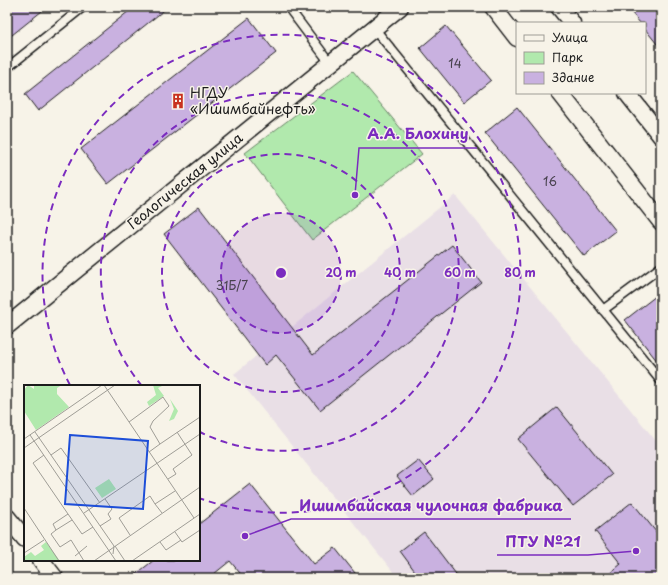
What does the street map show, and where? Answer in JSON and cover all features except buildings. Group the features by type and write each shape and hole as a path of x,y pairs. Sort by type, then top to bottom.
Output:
{"street":[{"name":"Геологическая улица","path":"7,326 400,7"},
{"path":"493,7 516,37"},
{"path":"559,7 571,22"},
{"path":"561,94 661,222"},
{"path":"628,94 661,136"},
{"path":"7,516 24,538"},
{"path":"42,561 55,578"}],"lane":[{"path":"7,68 83,7"},
{"path":"288,7 330,63"},
{"path":"374,28 661,381"},
{"path":"603,310 661,267"}],"shaded area":[{"path":"455,195 661,447 661,578 398,578 234,374"}],"green space":[{"path":"353,71 422,154 312,240 245,153"}],"place":[{"name":"НГДУ «Ишимбайнефть»","path":"178,101"},
{"name":"А.А. Блохину","path":"355,195"},
{"name":"Ишимбайская чулочная фабрика","path":"245,536"},
{"name":"ПТУ №21","path":"636,551"}]}
